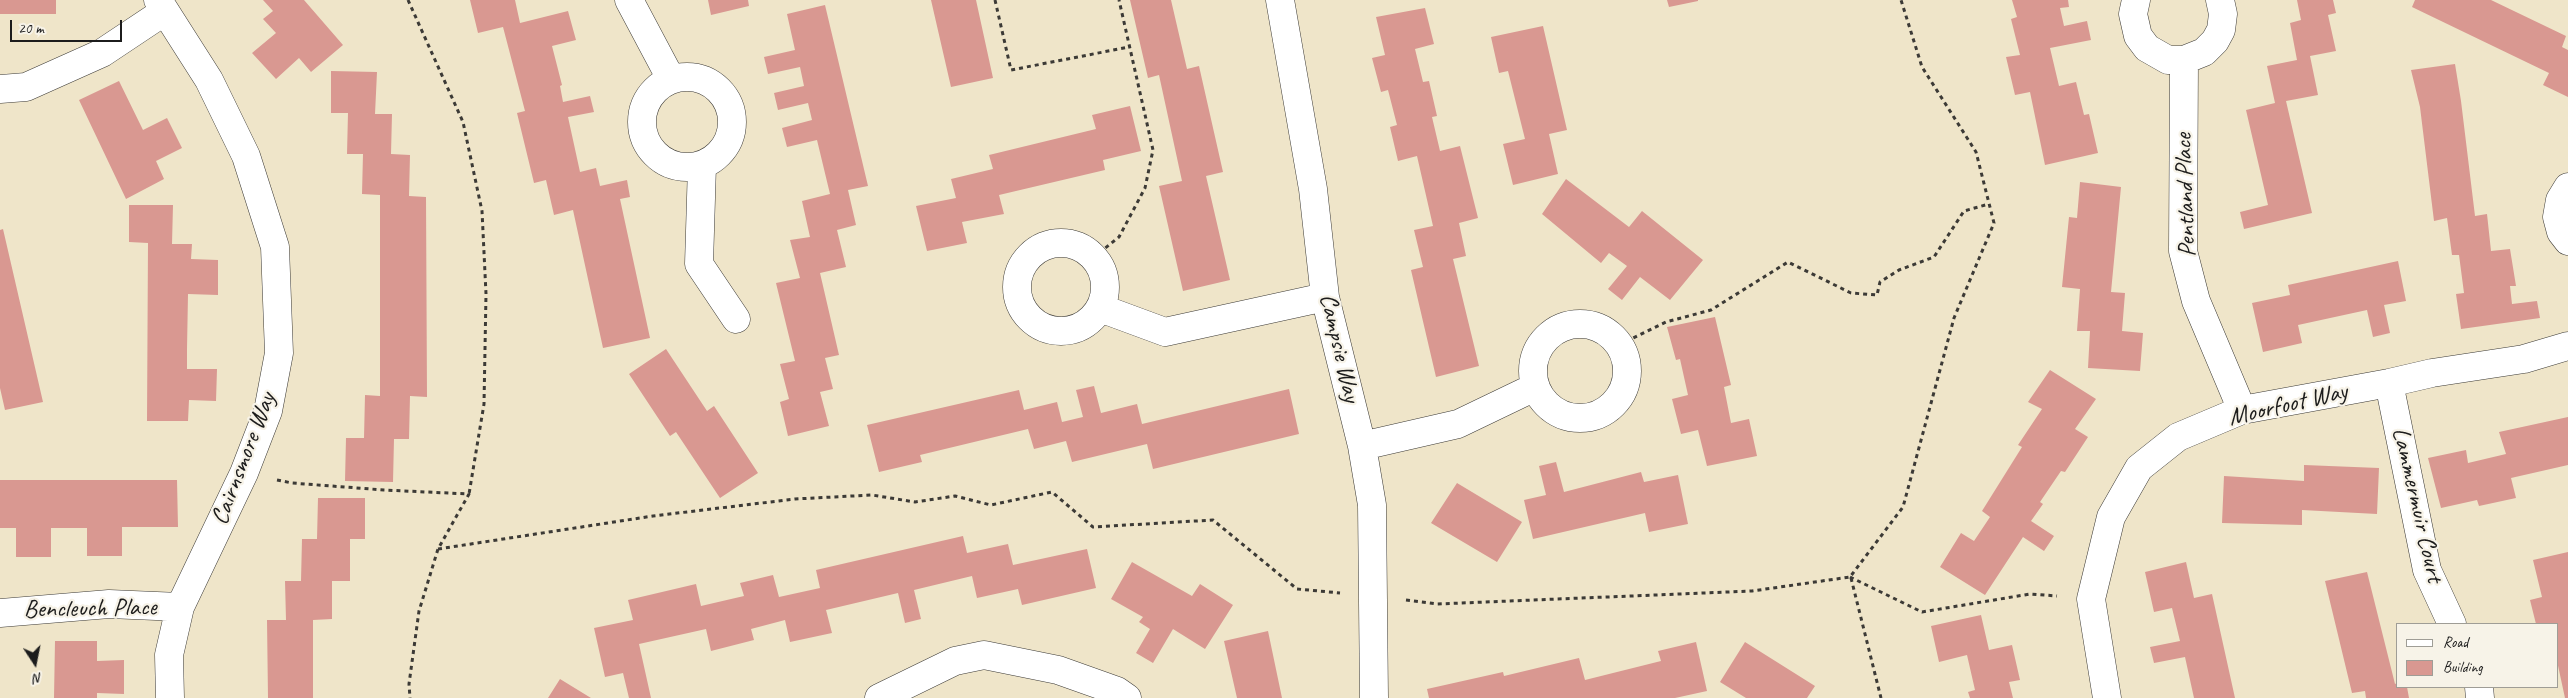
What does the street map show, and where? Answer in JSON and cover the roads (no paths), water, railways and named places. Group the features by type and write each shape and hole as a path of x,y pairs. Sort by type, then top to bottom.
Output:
{"street":[{"path":"629,0 671,80"},
{"name":"Campsie Way","path":"1280,0 1313,189 1325,297 1362,446 1372,505 1374,698"},
{"path":"2136,0 2133,14 2138,36 2147,48 2168,60 2184,60 2204,52 2215,41 2221,30 2223,14 2220,0"},
{"path":"0,90 26,87 102,53 162,5"},
{"name":"Cairnsmore Way","path":"162,5 209,80 246,156 275,247 279,353 268,411 244,473 180,607 169,655 170,698"},
{"name":"Pentland Place","path":"2184,60 2183,251 2196,300 2242,410"},
{"path":"686,76 702,78 724,94 731,108 733,125 729,140 716,157 702,165 686,168 670,164 660,158 644,136 641,120 644,105 653,92 671,80 686,76"},
{"path":"702,165 699,264 736,319"},
{"path":"2568,187 2560,200 2558,217 2561,232 2568,241"},
{"path":"1054,243 1069,243 1083,248 1099,264 1104,278 1105,293 1100,308 1091,320 1078,328 1062,331 1047,329 1029,317 1020,305 1016,289 1022,265 1039,248 1054,243"},
{"path":"1100,308 1165,332 1325,297"},
{"path":"1584,324 1600,328 1613,336 1627,364 1627,379 1617,400 1599,415 1584,418 1569,417 1555,411 1543,401 1536,387 1532,372 1535,356 1542,342 1554,331 1568,325 1584,324"},
{"name":"Moorfoot Way","path":"2107,698 2091,599 2111,517 2139,468 2178,436 2242,410 2389,383 2432,373 2524,359 2568,346"},
{"name":"Lammermuir Court","path":"2389,383 2427,570 2452,623"},
{"path":"1362,446 1458,424 1536,387"},
{"name":"Bencleuch Place","path":"0,612 109,604 180,607"},
{"path":"879,698 955,661 984,655 1058,670 1117,691 1127,698"}]}
